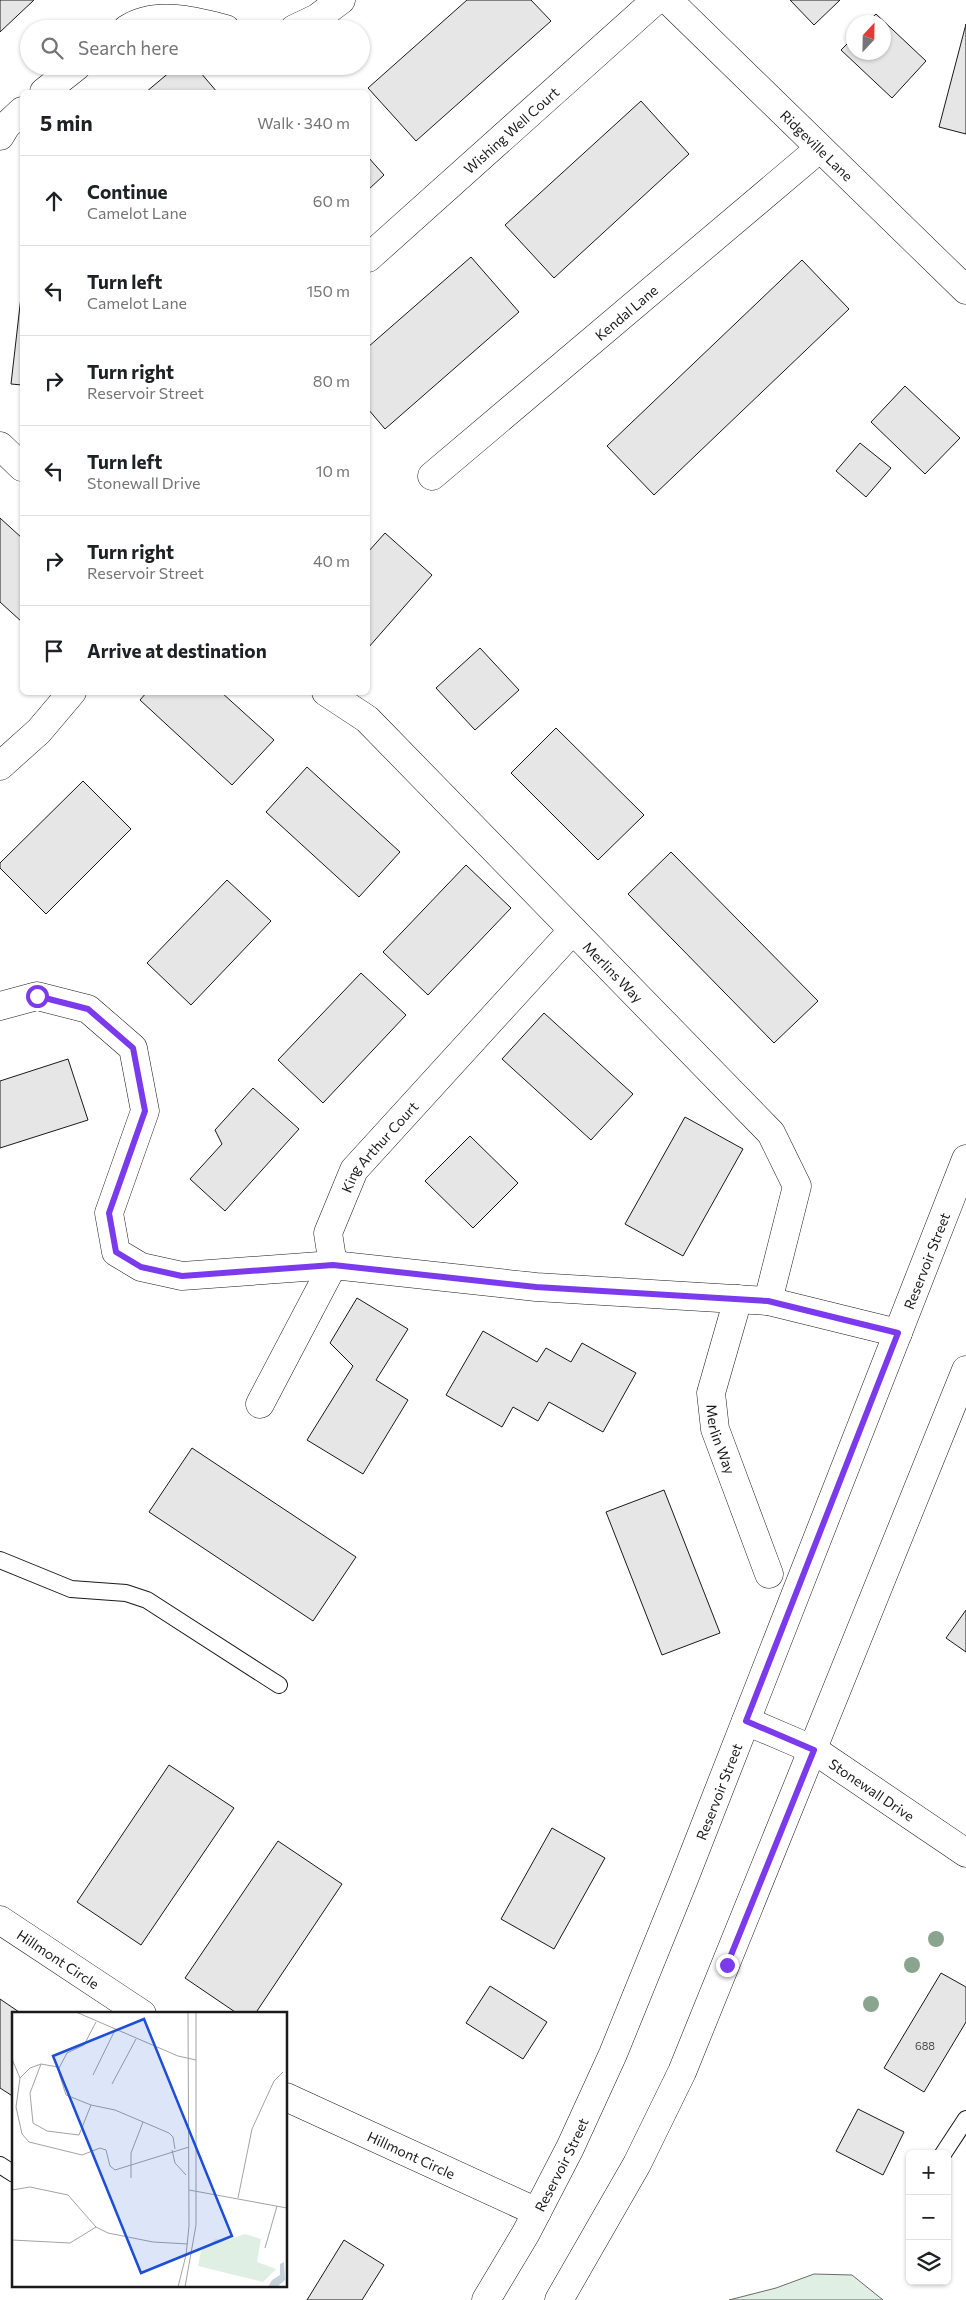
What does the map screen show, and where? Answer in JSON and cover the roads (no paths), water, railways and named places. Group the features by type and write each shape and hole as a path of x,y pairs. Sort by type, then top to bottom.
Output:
{"street":[{"path":"313,20 341,0"},
{"name":"Wishing Well Court","path":"370,256 656,0"},
{"name":"Ridgeville Lane","path":"668,0 966,290"},
{"path":"148,20 182,20"},
{"path":"47,90 66,75"},
{"name":"Kendal Lane","path":"432,476 819,148"},
{"path":"0,446 20,465"},
{"path":"0,766 39,731 69,695"},
{"name":"Merlins Way","path":"331,695 368,719 770,1133 797,1186 768,1301"},
{"name":"King Arthur Court","path":"333,1265 328,1233 354,1170 573,930"},
{"path":"0,1006 37,996 88,1009 133,1048 145,1111 109,1213 116,1252 141,1267 182,1276 333,1265 536,1287 768,1301 898,1333"},
{"name":"Reservoir Street","path":"486,2300 537,2212 570,2148 614,2054 966,1159"},
{"path":"260,1404 333,1265"},
{"name":"Merlin Way","path":"738,1299 711,1393 715,1429 769,1574"},
{"path":"559,2300 637,2164 682,2072 814,1750 966,1370"},
{"name":"Stonewall Drive","path":"746,1721 814,1750 966,1853"},
{"name":"Hillmont Circle","path":"0,1920 139,2012"},
{"name":"Hillmont Circle","path":"288,2098 537,2212"}],"lane":[{"path":"0,1560 71,1588 126,1593 147,1600 279,1685"},
{"path":"946,2150 966,2119"},
{"path":"0,2165 12,2173"}]}
